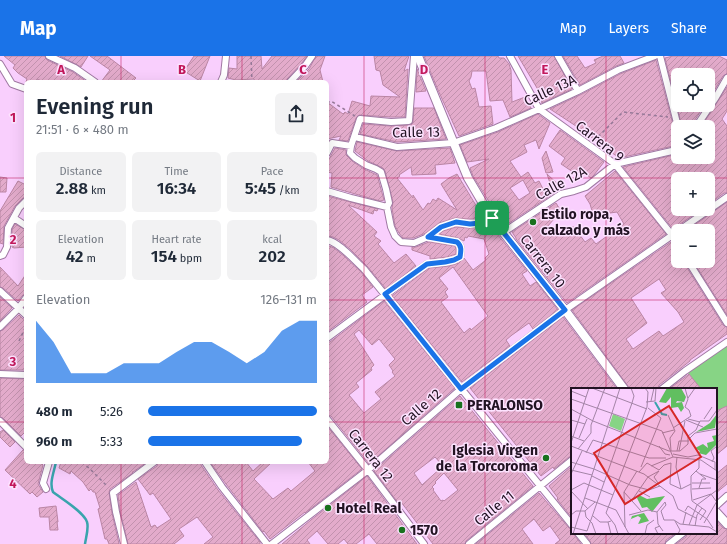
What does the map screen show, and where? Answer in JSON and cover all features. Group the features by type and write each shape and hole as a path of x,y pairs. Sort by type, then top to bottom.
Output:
{"street":[{"path":"49,56 75,68 92,80"},
{"path":"222,80 224,75 226,56"},
{"path":"292,80 312,56"},
{"path":"414,56 409,122 360,119 350,152 366,165 381,172 389,203 387,207 391,227 401,242 414,243 428,237 441,227 456,222 470,224 480,223 492,218"},
{"name":"Carrera 10","path":"418,56 468,178 492,218 565,310 623,388"},
{"name":"Carrera 9","path":"510,56 539,109 615,164 671,234"},
{"path":"558,56 578,91"},
{"name":"Calle 13A","path":"453,143 496,128 578,91 618,70 655,56"},
{"path":"660,56 676,118"},
{"path":"0,64 12,84 24,88"},
{"path":"701,120 716,98 727,78"},
{"name":"Calle 13","path":"355,137 397,147 453,143"},
{"path":"329,149 332,143 351,146"},
{"name":"Calle 12A","path":"504,232 561,194 586,187 615,164 671,151"},
{"path":"329,192 387,207"},
{"name":"Calle 12","path":"688,224 727,197"},
{"path":"0,256 3,255 7,247 8,228 19,208 24,203"},
{"path":"14,218 24,225"},
{"path":"0,229 8,228"},
{"name":"Calle 12","path":"272,544 368,470 461,389 565,310 671,236"},
{"path":"329,336 427,264 449,262 460,257 461,248 460,244 457,242 428,237"},
{"path":"329,240 337,245 364,269 571,524"},
{"path":"692,268 727,323"},
{"path":"0,291 24,314"},
{"path":"0,327 24,301"},
{"path":"663,388 727,342"},
{"path":"0,374 24,375"},
{"path":"0,421 24,445"},
{"name":"Carrera 12","path":"329,421 424,544"},
{"name":"Calle 11","path":"469,544 571,461"},
{"path":"46,464 43,483 46,489"},
{"path":"124,544 113,493 151,464"},
{"path":"206,464 222,487 267,544"},
{"path":"717,505 727,496"},
{"path":"717,513 727,524"},
{"path":"579,534 587,544"},
{"path":"669,544 682,534"}],"path":[{"path":"251,56 252,80"},
{"path":"329,102 331,101 360,119"},
{"path":"589,146 623,112 676,118"},
{"path":"19,341 24,330"},
{"path":"84,464 110,488 113,493"}],"green space":[{"path":"727,344 727,406 718,410 717,388 700,388 688,373"}],"building":[{"path":"4,56 45,56 47,60 73,72 84,80 27,80 13,68 15,65"},
{"path":"60,56 88,56 81,67"},
{"path":"90,56 107,56 136,78 134,80 102,80 110,70"},
{"path":"194,56 210,56 200,80 184,71"},
{"path":"237,56 261,56 262,69 272,56 307,56 287,80 236,80 228,78 229,68 237,69"},
{"path":"316,56 325,56 320,70 322,80 298,80 309,69"},
{"path":"374,56 409,56 404,71 408,69 405,117 359,115 356,118 348,141 339,140 341,136 329,139 329,104 343,114 345,112 348,114 352,101 370,106 371,96 400,97 383,85 380,71 376,70"},
{"path":"424,56 498,56 499,58 504,58 509,64 511,70 512,102 525,97 531,108 510,117 503,100 490,101 486,71 472,71 469,81 472,89 475,88 479,107 491,106 493,124 459,136"},
{"path":"518,56 554,56 572,89 542,103 538,95 540,93"},
{"path":"563,56 577,56 585,68 596,63 594,60 603,56 620,56 624,63 580,85"},
{"path":"673,56 719,56 727,60 727,74 723,76 715,89 715,68 671,68 671,82 665,58"},
{"path":"656,60 672,120 671,147 619,158 579,128 550,109 620,74"},
{"path":"417,69 426,91 416,92"},
{"path":"727,87 727,111 722,119 727,126 727,193 724,193 715,200 715,172 671,172 671,216 692,216 680,224 671,224 671,227 623,167 671,156 671,164 715,164 715,120 706,120 711,112 715,112 715,105"},
{"path":"414,108 434,108 446,139 397,142 360,134 363,124 391,126 411,125 413,122"},
{"path":"678,112 700,112 695,120 680,120"},
{"path":"538,114 550,123 539,149 536,140 524,145 527,152 510,161 521,177 528,172 535,183 539,181 543,189 551,186 547,174 562,188 506,225 493,208 473,176 470,168 489,159 467,162 460,145 498,132","holes":["523,180 530,193 519,200 510,188"]},
{"path":"560,130 604,162 591,178 583,172 581,174 578,172 576,174 561,164 565,158 549,146"},
{"path":"357,142 397,151 450,148 455,163 435,165 436,174 412,175 411,167 397,178 413,198 413,195 423,210 433,199 436,201 438,198 457,210 441,184 457,174 483,217 479,219 455,218 439,223 426,233 413,238 403,238 395,226 392,208 393,202 385,171 383,168 368,161 355,151"},
{"path":"335,148 346,150 346,155 352,161 377,175 384,200 380,201 331,187 332,173 329,172 329,159"},
{"path":"546,151 553,172 546,173 542,158"},
{"path":"615,171 666,234 567,303 512,232 556,203 561,211 547,227 574,227 585,242 591,238 596,244 624,224 617,212 593,214 590,204 585,196"},
{"path":"0,177 7,178 6,192 0,192"},
{"path":"18,181 24,184 24,198 15,206 4,226 3,244 0,243 0,211"},
{"path":"329,197 378,209 377,211 374,210 373,214 348,205 377,232 374,236 381,241 378,244 394,263 406,254 416,266 386,289 367,266 350,249 333,237 329,236"},
{"path":"727,202 727,315 697,268 715,268 715,224 696,224 707,216 715,216 715,210"},
{"path":"15,224 24,229 24,247 12,247 12,229"},
{"path":"489,224 527,271 522,274 530,286 536,282 558,310 533,329 529,323 512,335 506,340 510,346 462,382 392,296 429,268 449,266 459,263 464,258 473,270 486,260 485,258 489,254 484,239 468,236 467,238 465,237 464,241 458,238 439,234 443,231 456,227 481,227","holes":["453,267 488,316 471,330 470,328 464,333 441,302 448,297 445,292 448,289 439,278"]},
{"path":"429,242 455,246 456,254 447,257 430,259 430,256 412,250 412,247"},
{"path":"671,242 671,268 687,268 723,325 727,327 727,334 690,360 659,385 658,388 629,388 572,310","holes":["659,279 666,290 661,293 678,312 684,322 663,336 659,331 633,349 626,339 647,323 631,298"]},
{"path":"329,246 344,256 361,272 373,287 362,295 367,302 329,330"},
{"path":"0,267 18,286 24,277 24,295 18,301 0,287"},
{"path":"0,297 12,308 0,321"},
{"path":"384,301 455,388 369,464 331,416 329,416 329,342","holes":["359,330 372,345 379,339 395,359 389,365 395,376 375,392 381,399 364,413 349,395 359,387 356,383 372,370 371,368 374,365 354,334"]},
{"path":"19,315 24,319 24,370 0,370 0,331"},
{"path":"563,317 616,388 571,388 571,456 554,469 553,467 541,476 470,388"},
{"path":"689,374 700,388 670,388"},
{"path":"0,378 24,379 24,433 21,436 3,418 0,417"},
{"path":"460,396 533,486 466,541 465,544 433,544 401,502 399,504 374,471","holes":["435,457 443,466 422,485 414,473","444,473 458,490 444,501 441,501 432,487"]},
{"path":"727,406 727,446 717,454 717,411"},
{"path":"329,428 362,469 270,539 264,531 263,532 211,464 248,464 253,471 261,464 270,464 254,479 273,499 288,488 291,491 315,471 310,464 329,464"},
{"path":"3,430 15,442 10,447 0,437 0,432"},
{"path":"24,450 24,464 43,465 38,484 43,492 37,497 32,492 30,494 5,470"},
{"path":"60,464 144,464 110,489 109,492 119,544 109,544 107,539 105,539 98,509 100,508 95,492 91,489 89,491 83,482 71,471 70,474 59,468"},
{"path":"158,464 201,464 218,490 260,542 260,544 204,544 213,537 197,517 179,529 184,536 174,544 128,544 120,511 118,495 136,482 151,527 155,525 157,528 171,519 153,493 150,495 138,479 157,466"},
{"path":"727,465 727,484 717,492 717,473"},
{"path":"571,467 571,517 557,499 558,498 549,486"},
{"path":"367,476 417,544 377,544 369,534 356,544 348,544 344,539 338,544 328,544 317,531 307,540 310,544 282,544 311,520"},
{"path":"539,493 571,529 571,534 574,534 581,544 555,544 560,540 550,526 543,531 534,519 522,529 533,544 476,544"},
{"path":"56,506 58,530 50,530 49,517 40,517 39,508"},
{"path":"717,521 723,528 727,529 727,544 676,544 686,537 687,534 717,534"},
{"path":"585,534 675,534 666,540 665,544 591,544"}],"waterway":[{"path":"56,464 52,481 53,492 82,514 85,518 88,527 85,544"}],"place":[{"name":"Estilo ropa, calzado y más","path":"533,222"},
{"name":"PERALONSO","path":"459,405"},
{"name":"Iglesia Virgen de la Torcoroma","path":"546,458"},
{"name":"Hotel Real","path":"328,508"},
{"name":"1570","path":"402,530"}],"route":[{"path":"492,218 565,310 461,389 385,294 427,264 445,262 460,257 461,248 460,244 457,242 428,237 441,227 456,222 470,224 480,223 492,218"}]}
